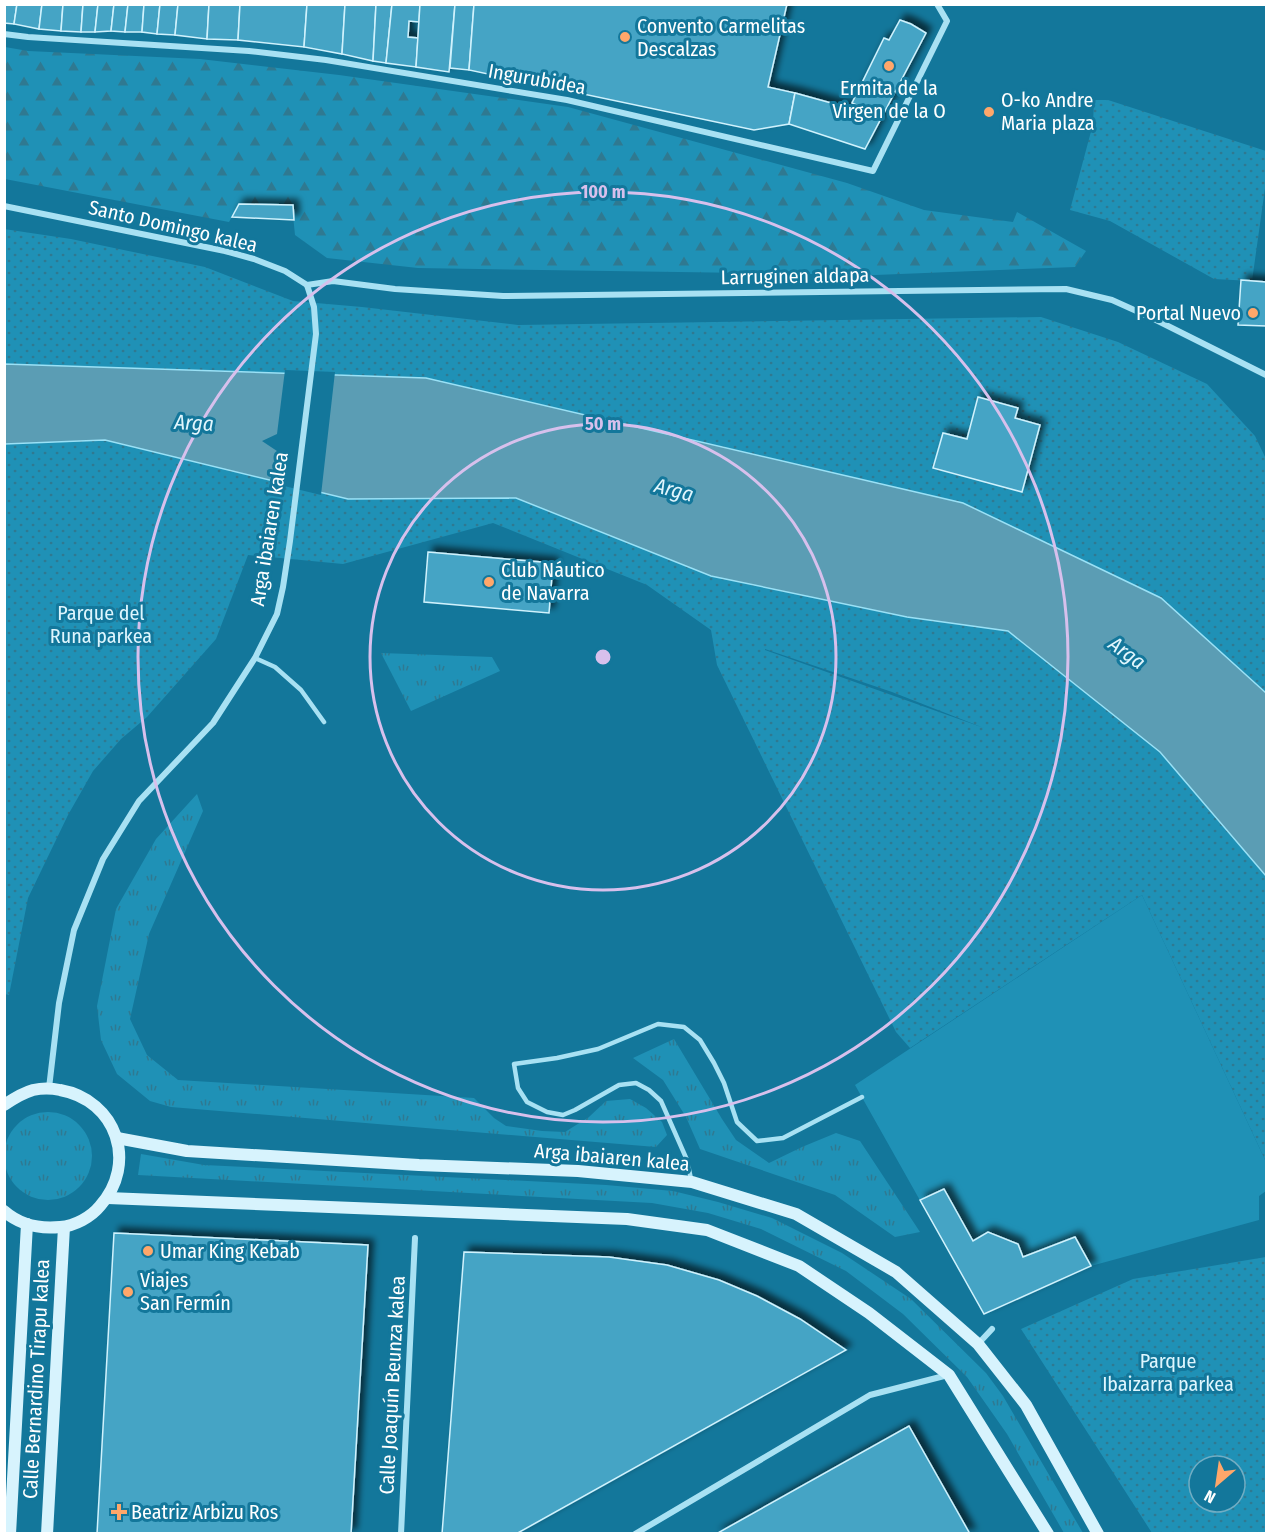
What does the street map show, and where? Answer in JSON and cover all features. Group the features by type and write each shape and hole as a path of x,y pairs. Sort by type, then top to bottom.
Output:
{"street":[{"name":"Ingurubidea","path":"4,34 249,51 326,60 567,100 873,171 947,21 937,4"},
{"name":"Santo Domingo kalea","path":"4,206 225,251 254,259 285,272 307,285"},
{"name":"Larruginen aldapa","path":"307,285 333,281 395,289 503,296 1066,290 1112,300 1266,375"},
{"name":"Arga ibaiaren kalea","path":"49,1088 59,1003 74,930 102,859 139,801 213,723 255,658 278,614 290,540 316,334 314,308 307,285"},
{"path":"4,1105 33,1090 49,1088 72,1092 92,1102 107,1118 117,1138 120,1159 117,1179 108,1198 96,1211 81,1221 64,1227 45,1228 27,1224 4,1211"},
{"name":"Arga ibaiaren kalea","path":"117,1138 187,1151 419,1165 578,1171 692,1182 796,1214 896,1272 978,1344 1026,1405 1098,1533"},
{"path":"108,1198 627,1219 706,1230 799,1266 870,1313 949,1374 1048,1533"},
{"name":"Calle Bernardino Tirapu kalea","path":"10,1533 27,1224"},
{"name":"Calle Bernardino Tirapu kalea","path":"47,1533 64,1227"},
{"name":"Calle Joaquín Beunza kalea","path":"401,1533 415,1238"},
{"path":"978,1344 992,1329"},
{"path":"635,1533 870,1395 949,1374"}],"lane":[{"path":"255,658 275,667 301,690 324,722"},
{"path":"692,1182 687,1160 661,1101 649,1090 636,1083 619,1085 563,1115 546,1112 527,1102 518,1088 514,1065 598,1049 658,1024 684,1027 700,1040 724,1083 737,1122 757,1140 783,1138 862,1097"}],"green space":[{"path":"5,47 28,51 200,59 339,75 568,107 847,183 924,210 1013,222 1017,212 1086,251 1075,267 875,275 418,268 327,258 295,235 292,205 239,204 229,222 5,179"},
{"path":"1094,100 1108,100 1266,151 1266,181 1252,281 1214,279 1110,221 1070,210 1093,124"},
{"path":"4,229 71,239 205,267 293,301 518,325 1041,317 1118,342 1207,384 1255,436 1266,459 1266,693 1161,598 963,503 426,378 5,364"},
{"name":"Parque del Runa parkea","path":"105,440 348,499 516,498 711,576 907,617 1008,631 1160,752 1266,876 1266,1162 1142,895 910,1048 896,1032 717,665 711,630 647,585 493,523 343,564 248,555 216,639 147,717 121,739 93,771 68,815 28,898 9,995 5,994 4,444","holes":["765,649 892,692 984,728"]},
{"path":"381,653 492,657 500,671 411,711"},
{"path":"197,794 203,811 149,934 130,1019 147,1055 178,1080 474,1098 494,1118 506,1126 565,1132 589,1117 606,1101 630,1099 646,1108 662,1122 667,1135 656,1147 171,1107 150,1101 117,1074 101,1040 97,1006 116,909 156,839"},
{"path":"1142,895 1266,1162 1266,1191 1259,1196 1259,1220 1091,1266 984,1314 855,1085"},
{"path":"674,1039 736,1140 769,1163 836,1133 860,1141 920,1232 895,1237 835,1195 700,1149 686,1117 663,1080 633,1058"},
{"path":"48,1112 65,1116 79,1125 88,1139 92,1156 88,1173 79,1187 65,1196 48,1200 31,1196 17,1187 8,1173 4,1156 8,1139 17,1125 31,1116"},
{"path":"141,1154 204,1165 606,1185 673,1191 772,1218 842,1253 911,1299 986,1373 1003,1396 1083,1533 1064,1533 1007,1434 967,1377 903,1314 846,1271 761,1229 708,1213 652,1203 138,1175"},
{"name":"Parque Ibaizarra parkea","path":"1266,1257 1266,1533 1152,1533 1021,1329 1133,1279"}],"water":[{"name":"Arga","path":"4,364 426,378 963,503 1161,598 1266,693 1266,876 1160,752 1008,631 907,617 711,576 516,498 348,499 105,440 5,444"}],"pier":[{"path":"285,370 335,372 321,495 276,484 280,453 262,441 277,434"}],"building":[{"path":"4,4 17,4 14,24 4,23"},
{"path":"17,4 42,4 39,29 14,24"},
{"path":"42,4 63,4 61,31 39,29"},
{"path":"63,4 83,4 81,32 61,31"},
{"path":"83,4 98,4 95,32 81,32"},
{"path":"98,4 114,4 111,31 95,32"},
{"path":"114,4 128,4 125,32 111,31"},
{"path":"128,4 144,4 142,32 125,32"},
{"path":"144,4 160,4 157,34 142,32"},
{"path":"160,4 178,4 175,35 157,34"},
{"path":"178,4 209,4 207,39 175,35"},
{"path":"209,4 240,4 238,40 207,39"},
{"path":"240,4 307,4 304,47 238,40"},
{"path":"307,4 345,4 342,54 304,47"},
{"path":"345,4 376,4 373,61 342,54"},
{"path":"376,4 392,4 386,63 373,61"},
{"path":"392,4 420,4 419,22 409,21 408,37 418,38 416,67 386,63"},
{"path":"420,4 455,4 449,72 416,67"},
{"path":"455,4 474,4 469,70 450,68"},
{"name":"Convento Carmelitas Descalzas","path":"474,4 787,4 768,87 795,93 789,124 754,130 469,70"},
{"name":"Ermita de la Virgen de la O","path":"900,20 926,33 865,149 789,124 795,93 867,115 868,110 852,103 884,38 889,40"},
{"path":"239,204 293,205 294,220 232,217"},
{"name":"Portal Nuevo","path":"1241,280 1266,282 1266,326 1238,325"},
{"path":"978,397 1018,408 1015,418 1040,425 1022,492 933,468 943,433 967,439"},
{"name":"Club Náutico de Navarra","path":"428,552 553,563 549,613 424,602"},
{"path":"944,1189 973,1241 988,1232 1018,1244 1023,1257 1075,1237 1091,1266 984,1314 920,1200"},
{"path":"114,1233 368,1245 351,1534 97,1534"},
{"path":"464,1252 609,1257 667,1265 719,1280 757,1296 800,1319 846,1350 516,1534 442,1534"},
{"path":"909,1426 970,1534 716,1534"}],"place":[{"name":"Convento Carmelitas Descalzas","path":"625,37"},
{"name":"Ermita de la Virgen de la O","path":"889,66"},
{"name":"O-ko Andre Maria plaza","path":"989,112"},
{"name":"Portal Nuevo","path":"1253,313"},
{"name":"Club Náutico de Navarra","path":"489,582"},
{"name":"Umar King Kebab","path":"148,1251"},
{"name":"Viajes San Fermín","path":"128,1292"},
{"name":"Beatriz Arbizu Ros","path":"119,1512"}]}
